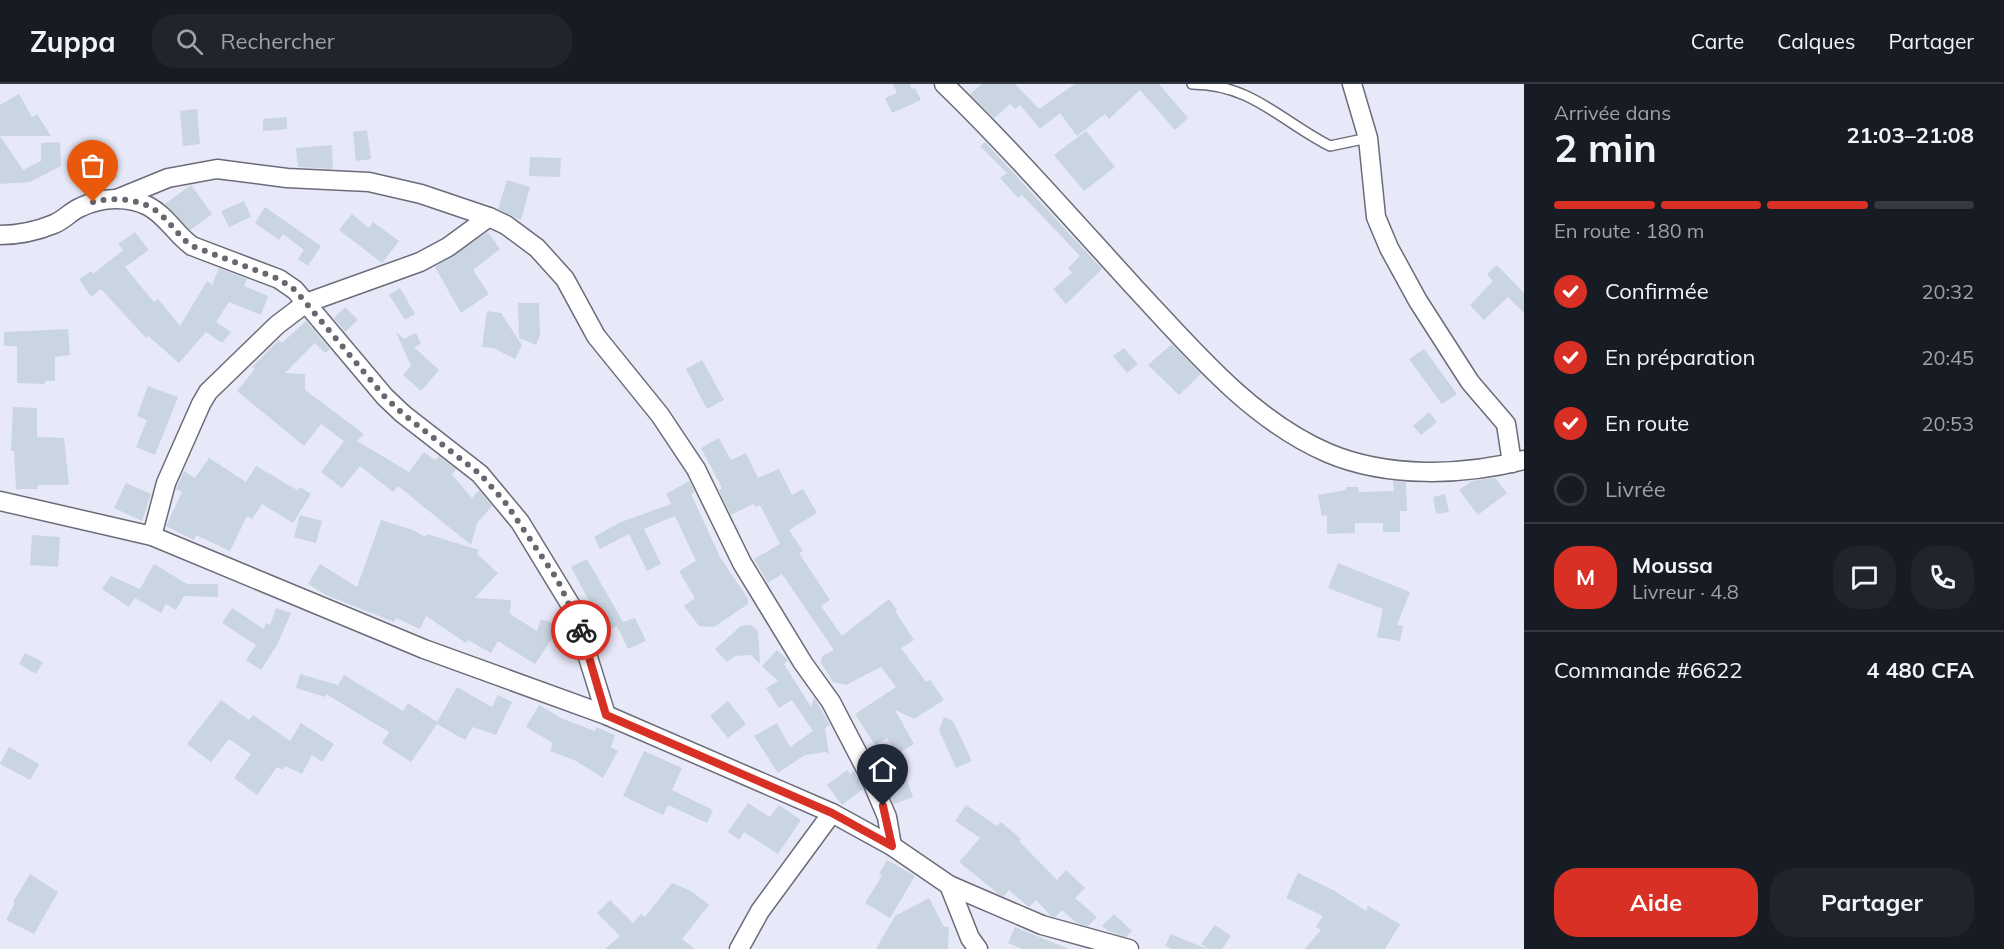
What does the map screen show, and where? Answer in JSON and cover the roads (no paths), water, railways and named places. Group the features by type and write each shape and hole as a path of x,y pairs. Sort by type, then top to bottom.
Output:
{"street":[{"path":"944,84 1182,338 1254,407 1290,433 1329,453 1380,468 1434,471 1473,469 1518,461 1506,424 1470,382 1418,301 1389,248 1376,217 1368,138 1353,84"},
{"path":"0,235 31,231 57,223 80,207 119,198 168,178 217,169 287,178 369,182 421,194 506,225 555,265 609,353 681,444 742,563 802,663 841,720 879,795 892,846"},
{"path":"119,198 137,202 158,212 181,238 192,246 279,279 295,290 331,329 385,397 403,414 480,474 520,522 573,609 606,715"},
{"path":"152,536 166,483 205,398 277,325 306,303 420,262 448,247 489,217"},
{"path":"0,501 152,536 424,649 606,715 832,813 892,846 949,885 1042,925 1130,949"},
{"path":"739,949 760,911 832,813"},
{"path":"949,885 971,945"}],"lane":[{"path":"1192,84 1214,84 1245,94 1330,146 1368,138"}]}
